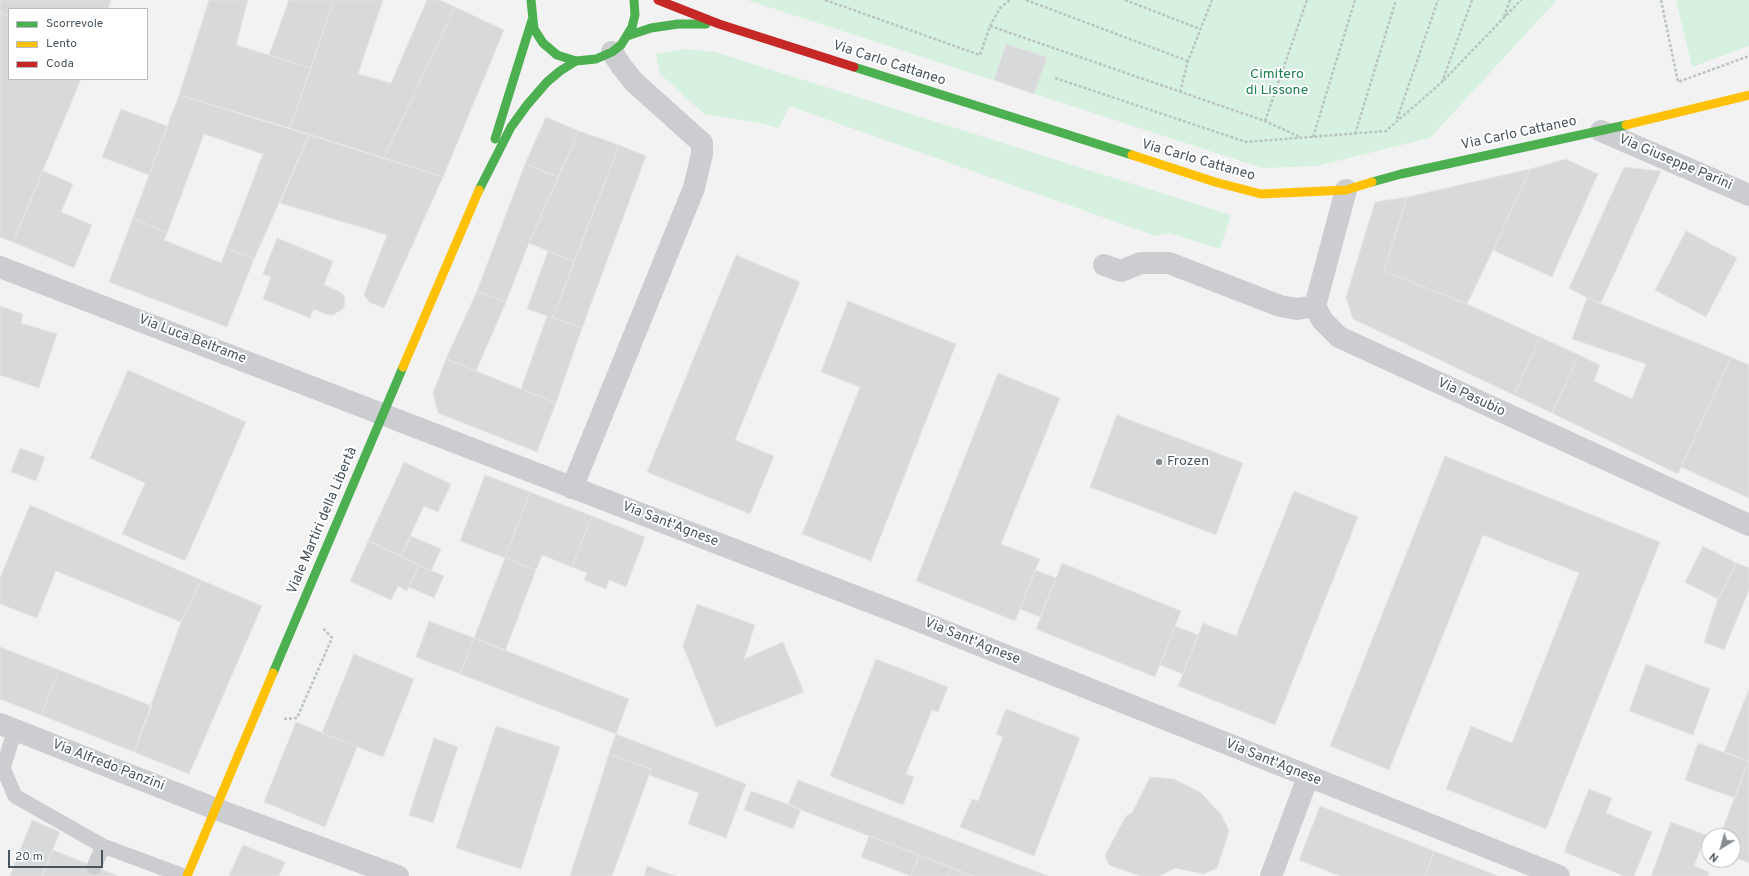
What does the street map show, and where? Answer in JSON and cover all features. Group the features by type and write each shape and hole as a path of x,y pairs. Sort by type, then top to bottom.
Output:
{"street":[{"path":"531,0 534,29 543,43 557,55 576,61 596,60 612,52 621,45 632,27 635,15 634,0"},
{"name":"Via Carlo Cattaneo","path":"658,0 719,24 1216,182 1261,194 1346,190 1401,174 1601,130 1749,95"},
{"name":"Viale Martiri della Libertà","path":"484,177 532,20"},
{"name":"Via Carlo Cattaneo","path":"627,36 651,28 678,24 719,24"},
{"path":"572,488 694,188 702,154 702,143 634,82 612,52"},
{"name":"Viale Martiri della Libertà","path":"186,876 216,809 484,177 511,127 527,105 547,82 560,71 576,61"},
{"name":"Via Giuseppe Parini","path":"1601,130 1749,195"},
{"path":"1104,266 1121,272 1141,263 1169,263 1280,306 1297,309 1315,306 1346,190"},
{"name":"Via Luca Beltrame","path":"0,267 384,414"},
{"name":"Via Pasubio","path":"1315,306 1322,320 1339,337 1749,525"},
{"name":"Via Sant'Agnese","path":"384,414 572,488 917,620 1558,876"},
{"name":"Via Alfredo Panzini","path":"7,727 216,809 398,876"},
{"path":"1270,876 1308,777"}],"lane":[{"path":"7,727 4,768 15,796 103,846 186,876"},
{"path":"94,866 103,846"}],"path":[{"path":"825,0 980,55 990,26 1000,8 1010,0"},
{"path":"1026,0 1188,61"},
{"path":"1125,0 1200,29"},
{"path":"1180,92 1188,61 1212,0"},
{"path":"1265,121 1307,0"},
{"path":"1313,137 1355,0"},
{"path":"1354,134 1396,0"},
{"path":"1397,120 1438,0"},
{"path":"1442,82 1471,0"},
{"path":"1504,18 1510,0"},
{"path":"1055,78 1246,142 1386,131 1442,82 1522,0"},
{"path":"1661,0 1678,82 1749,56"},
{"path":"990,26 1265,121 1300,138"}],"green space":[{"name":"Cimitero di Lissone","path":"747,0 1557,0 1430,138 1317,166 1262,168"},
{"path":"1676,0 1749,0 1749,46 1692,67"},
{"path":"685,49 715,52 1231,215 1220,249 1169,233 1156,236 789,106 779,128 754,122 704,114 660,74 656,54"}],"building":[{"path":"0,0 111,0 108,8 8,8 8,16 0,12"},
{"path":"209,0 248,0 236,45 311,68 290,128 179,95"},
{"path":"289,0 334,0 311,68 269,55"},
{"path":"334,0 383,0 358,74 391,83 427,0 440,0 455,7 384,158 290,128"},
{"path":"455,7 504,30 443,177 384,158"},
{"path":"0,12 8,16 8,80 81,80 13,242 0,237"},
{"path":"1006,44 1047,57 1034,94 994,80"},
{"path":"179,95 309,135 254,259 227,248 263,154 204,134 167,233 133,218"},
{"path":"121,109 167,126 149,175 102,157"},
{"path":"546,117 579,131 558,177 525,164"},
{"path":"579,131 619,145 574,262 529,243"},
{"path":"309,135 443,177 384,308 369,302 364,294 387,235 280,203"},
{"path":"619,145 646,156 582,328 553,318"},
{"path":"1566,159 1598,174 1552,277 1493,250 1530,169"},
{"path":"525,164 558,177 529,243 506,302 477,291"},
{"path":"1624,167 1661,171 1601,303 1587,298 1569,288"},
{"path":"1530,169 1467,304 1384,271 1407,197"},
{"path":"43,171 73,184 61,212 92,225 74,268 13,242"},
{"path":"1407,197 1384,271 1467,304 1540,337 1514,395 1353,319 1346,297 1375,202"},
{"path":"133,218 167,233 164,240 221,263 227,248 254,259 227,327 109,282"},
{"path":"1686,231 1737,258 1706,317 1655,290"},
{"path":"277,238 333,261 324,285 345,296 344,308 333,315 325,314 314,309 310,318 263,299 271,277 263,274"},
{"path":"548,251 574,262 553,318 527,309"},
{"path":"736,255 800,282 735,440 774,456 750,514 647,472"},
{"path":"477,291 506,302 476,371 446,359"},
{"path":"1587,298 1731,357 1678,474 1552,413 1579,355 1600,365 1594,381 1632,399 1646,364 1572,339"},
{"path":"848,301 956,344 871,561 802,534 860,387 821,372"},
{"path":"0,306 23,314 21,323 57,334 39,388 0,375"},
{"path":"547,316 582,328 556,403 521,389"},
{"path":"1540,337 1579,355 1552,413 1514,395"},
{"path":"1731,357 1749,365 1749,498 1681,467"},
{"path":"446,359 556,403 537,452 438,413 433,393"},
{"path":"128,370 246,422 185,561 122,534 145,483 90,458"},
{"path":"998,373 1060,398 1001,544 1040,559 1015,621 916,581"},
{"path":"1117,415 1243,463 1216,535 1090,487"},
{"path":"20,448 45,457 36,481 11,472"},
{"path":"1445,456 1660,542 1546,829 1446,789 1471,726 1512,743 1579,573 1483,535 1389,770 1330,746"},
{"path":"404,462 451,484 438,512 424,506 401,556 368,541"},
{"path":"485,475 530,492 505,558 460,541"},
{"path":"1294,491 1358,517 1275,725 1178,686 1203,623 1236,636"},
{"path":"530,492 592,516 572,567 542,555 536,570 505,558"},
{"path":"30,505 201,580 181,622 56,571 37,618 0,604 0,578"},
{"path":"592,516 645,537 626,587 609,580 606,589 584,580 587,573 572,567"},
{"path":"411,536 441,549 431,571 401,556"},
{"path":"368,541 419,565 407,591 398,586 391,600 350,581"},
{"path":"1703,546 1736,563 1718,599 1685,582"},
{"path":"505,558 536,570 505,651 474,638"},
{"path":"1062,563 1181,611 1155,677 1036,629"},
{"path":"1736,563 1749,568 1749,590 1724,650 1704,642 1718,599"},
{"path":"419,565 444,576 434,598 409,587"},
{"path":"1035,570 1056,578 1040,617 1020,609"},
{"path":"201,580 262,606 189,774 134,752 181,622"},
{"path":"697,604 755,625 744,659 783,642 804,692 716,727 683,646"},
{"path":"429,621 474,638 460,674 416,657"},
{"path":"1175,626 1198,635 1183,674 1160,665"},
{"path":"474,638 629,699 616,734 460,674"},
{"path":"0,647 59,670 41,715 0,699"},
{"path":"354,654 414,679 383,757 322,733"},
{"path":"876,659 948,687 938,712 932,710 906,774 914,777 903,805 830,776"},
{"path":"1646,664 1710,689 1693,735 1629,711"},
{"path":"59,670 152,706 134,752 41,715"},
{"path":"1749,689 1749,761 1724,752"},
{"path":"1006,709 1080,738 1034,856 960,827 972,799 978,801 1003,737 996,734"},
{"path":"296,722 357,747 325,827 264,802"},
{"path":"496,726 560,747 521,869 456,848"},
{"path":"616,734 746,784 726,838 688,824 699,793 649,775 651,769 609,754"},
{"path":"434,738 458,747 433,823 409,815"},
{"path":"1698,743 1748,761 1735,798 1685,780"},
{"path":"609,754 651,769 612,876 570,876"},
{"path":"1749,761 1749,863 1741,860 1741,828 1723,828"},
{"path":"1150,777 1174,779 1200,792 1221,814 1229,831 1217,868 1204,874 1175,868 1160,876 1140,876 1109,865 1105,855 1126,816 1132,813"},
{"path":"798,780 1048,876 973,876 788,805"},
{"path":"1589,789 1612,798 1606,813 1652,832 1634,876 1624,876 1564,852"},
{"path":"751,791 801,809 793,829 744,810"},
{"path":"1320,806 1434,851 1425,876 1340,876 1299,860"},
{"path":"32,820 60,832 42,876 10,876"},
{"path":"1671,822 1701,833 1701,848 1694,866 1709,872 1708,876 1651,876"},
{"path":"869,836 919,855 911,876 861,857"},
{"path":"243,845 285,862 279,876 229,876"},
{"path":"53,850 118,876 42,876"},
{"path":"1434,851 1498,876 1425,876"},
{"path":"919,855 951,868 948,876 911,876"},
{"path":"647,866 675,876 644,876"},
{"path":"951,868 973,876 948,876"}],"traffic: fast":[{"path":"531,0 534,29 543,43 557,55 576,61 596,59 612,52 621,45 632,27 635,15 634,0"},
{"path":"495,139 532,20"},
{"path":"627,36 651,28 678,24 706,24"},
{"path":"479,190 511,127 527,105 547,82 560,71 576,61"},
{"path":"854,67 1132,155"},
{"path":"1372,182 1401,174 1626,125"},
{"path":"273,673 403,367"}],"traffic: slow":[{"path":"1626,125 1749,95"},
{"path":"1132,155 1215,182 1261,194 1346,190 1372,182"},
{"path":"403,367 479,190"},
{"path":"187,876 273,673"}],"traffic: jam":[{"path":"658,0 719,24 854,67"}],"place":[{"name":"Frozen","path":"1159,462"}]}
